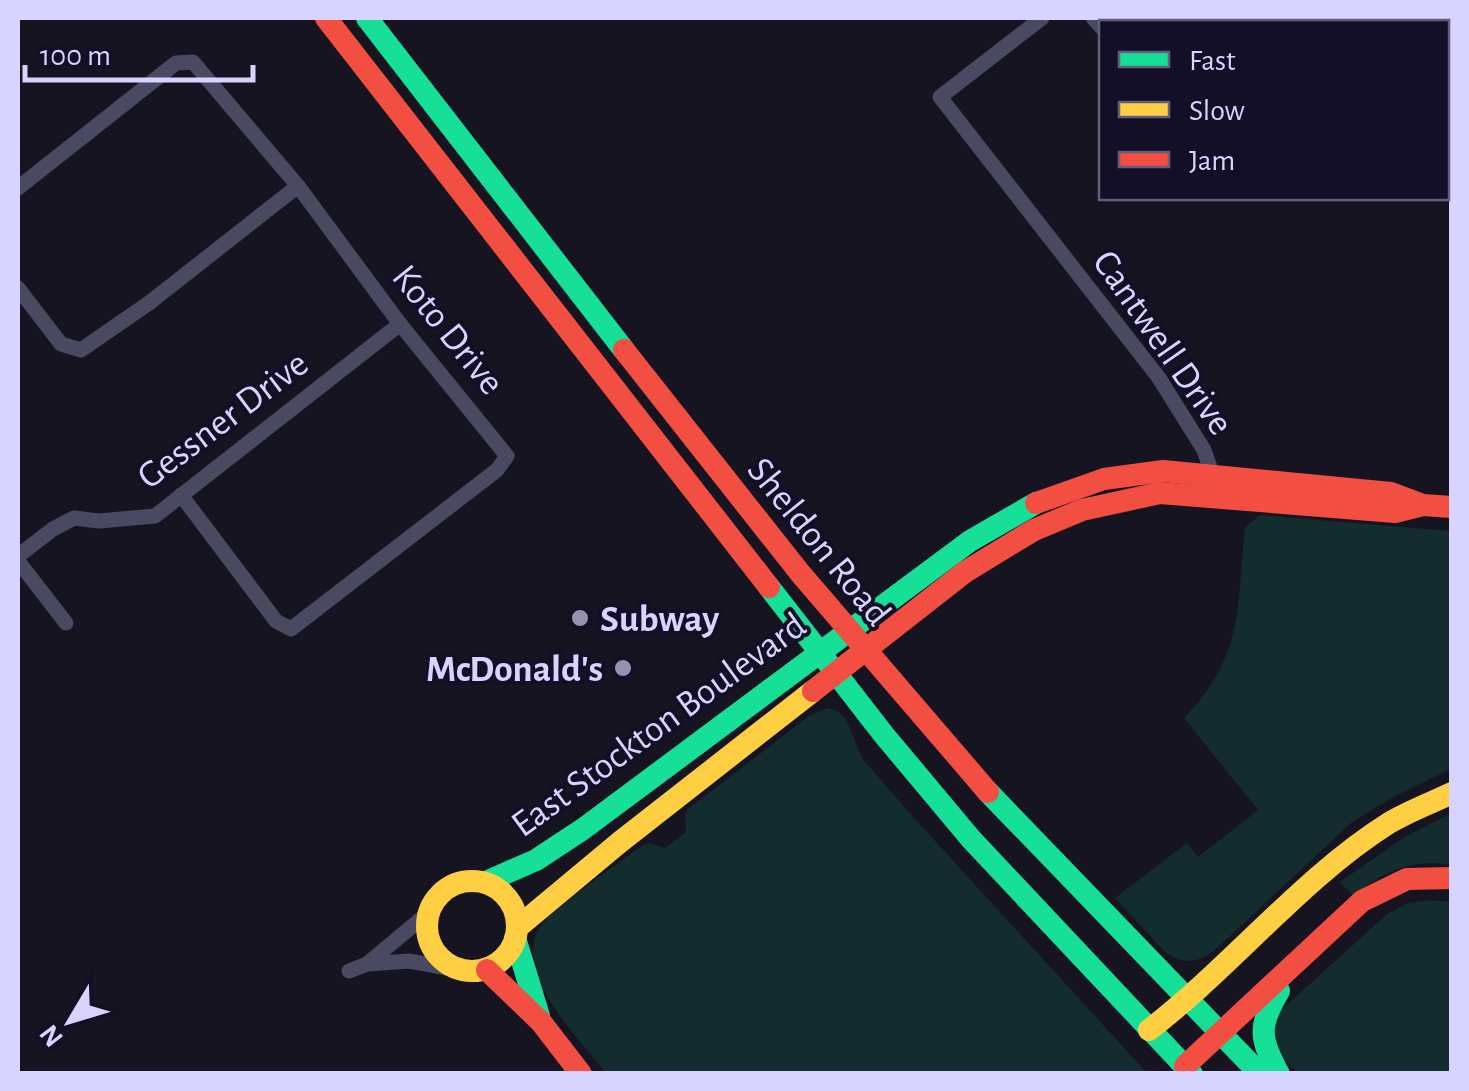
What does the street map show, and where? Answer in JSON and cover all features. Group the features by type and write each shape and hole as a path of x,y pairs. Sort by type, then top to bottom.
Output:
{"main road":[{"name":"Sheldon Road","path":"326,18 837,676 971,839 1184,1071"},
{"name":"Sheldon Road","path":"368,18 719,474 847,630 1017,824 1260,1074"},
{"name":"East Stockton Boulevard","path":"488,881 536,860 970,540 1060,492 1104,478 1163,471 1215,485 1391,493 1423,505 1452,507"},
{"name":"East Stockton Boulevard","path":"516,933 620,842 837,676 965,572 1022,534 1054,519 1127,496 1185,492 1215,485"},
{"path":"620,842 615,831 620,818 703,754 726,722"},
{"path":"1154,1035 1342,857 1391,822 1452,793"},
{"path":"1184,1071 1362,901 1408,879 1452,878"},
{"path":"465,881 488,881 507,894 517,916 510,952 487,970 459,970 436,954 427,927 428,913 446,889 465,881"},
{"path":"516,933 541,1022"},
{"path":"1279,1074 1260,1042 1260,1024 1293,967"},
{"path":"487,970 541,1022 581,1074"}],"street":[{"name":"Cantwell Drive","path":"1042,18 940,97 1159,378 1182,412 1215,485"},
{"name":"Koto Drive","path":"18,188 176,62 193,62 298,186 400,324 507,456 497,470 291,629 276,621 182,495"},
{"path":"18,288 61,344 81,350 149,303 298,186"},
{"name":"Gessner Drive","path":"18,558 53,529 74,518 99,521 155,516 400,324"},
{"path":"18,558 66,623"},
{"path":"349,972 367,964 428,913"},
{"path":"367,964 409,961 459,970"}],"green space":[{"path":"1260,515 1451,531 1451,769 1351,823 1213,952 1183,961 1165,952 1115,898 1187,843 1198,857 1258,810 1184,718 1204,696 1228,652 1238,606 1245,527"},
{"path":"827,708 846,719 862,758 905,808 1147,1073 606,1073 566,1024 541,983 534,963 534,944 541,926 639,848 648,843 665,848 686,832 688,809 809,716"},
{"path":"1451,813 1451,865 1410,865 1375,880 1353,896 1340,882 1403,838"},
{"path":"1451,902 1451,1073 1298,1073 1279,1055 1272,1026 1280,1011 1387,914 1408,903"}],"traffic: fast":[{"path":"367,18 624,350"},
{"path":"488,881 536,860 583,829 970,541 1036,503"},
{"path":"769,587 971,839 1192,1074"},
{"path":"988,792 1260,1074"},
{"path":"515,938 539,1016"},
{"path":"1279,991 1264,1023 1265,1041 1279,1074"}],"traffic: slow":[{"path":"518,927 813,691"},
{"path":"1149,1030 1357,845 1397,819 1452,793"},
{"path":"463,881 481,881 497,888 510,901 517,926 510,951 497,964 481,971 463,971 447,964 434,951 427,935 427,917 434,901 447,888 463,881"}],"traffic: jam":[{"path":"326,18 769,587"},
{"path":"624,350 800,573 988,792"},
{"path":"1036,503 1104,479 1163,471 1391,493 1423,505 1452,507"},
{"path":"813,691 965,572 1034,530 1082,510 1160,493 1395,512 1423,505"},
{"path":"1185,1066 1362,901 1407,879 1452,878"},
{"path":"487,970 541,1022 581,1074"}],"place":[{"name":"Subway","path":"580,618"},
{"name":"McDonald's","path":"623,668"}]}
